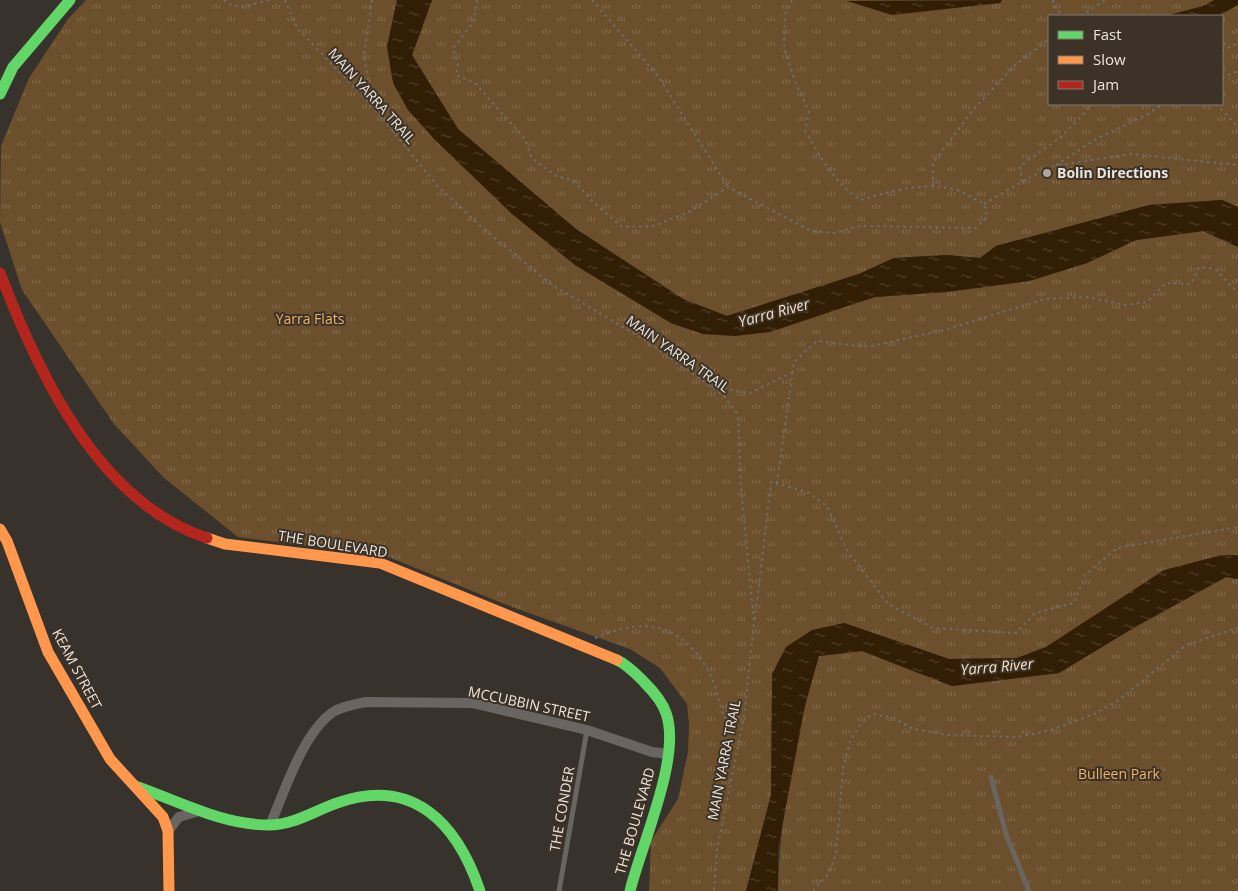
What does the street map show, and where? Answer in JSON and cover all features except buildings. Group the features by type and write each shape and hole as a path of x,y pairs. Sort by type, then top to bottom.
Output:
{"street":[{"path":"0,94 14,68 70,0"},
{"name":"THE BOULEVARD","path":"0,273 21,328 50,388 92,451 147,508 192,533 225,544 380,563 580,643 624,663 651,687 667,714 671,734 666,774 644,839 630,891"},
{"name":"KEAM STREET","path":"0,530 7,541 48,652 110,759 163,817 168,831 169,891"},
{"name":"MCCUBBIN STREET","path":"270,825 316,728 334,711 366,702 472,703 587,730 652,752 668,754"},
{"name":"KEAM STREET","path":"134,786 200,811 252,824 270,825 303,820 338,802 364,795 386,795 406,798 439,816 452,830 474,869 480,891"},
{"path":"168,831 179,817 200,811"}],"lane":[{"name":"THE CONDER","path":"560,891 587,730"},
{"path":"992,777 1006,834 1029,891"}],"path":[{"path":"224,0 228,4 242,7 269,0"},
{"name":"MAIN YARRA TRAIL","path":"285,0 297,28 372,107 437,185 552,286 642,338 723,395 738,415 741,487 754,623 744,716 717,850 714,891"},
{"path":"372,0 364,55 372,107"},
{"path":"477,0 473,23 453,48 458,65 456,75 475,83 484,96 524,138 532,158 556,176 574,181 592,201 622,227 654,226 691,211 728,187"},
{"path":"592,0 658,76 728,187 811,231 834,234 860,226 976,228 987,217 984,204"},
{"path":"792,0 785,15 784,48 795,81 809,112 805,130 822,161 843,188 860,200 896,190 933,186 957,190 984,204"},
{"path":"1053,0 1053,5 1062,15"},
{"path":"1082,15 1105,0"},
{"path":"933,186 933,163 972,111 1015,65 1048,40"},
{"path":"1223,50 1238,43"},
{"path":"1223,78 1238,71"},
{"path":"1022,182 1020,166 1060,138 1092,105"},
{"path":"984,204 1054,166 1096,139 1148,114 1162,105"},
{"path":"1217,105 1238,127"},
{"path":"1054,166 1131,154 1238,165"},
{"path":"777,483 794,362 817,341 866,347 944,330 1045,299 1088,297 1125,305 1147,302 1166,283 1191,284 1199,267 1216,268 1238,293"},
{"path":"709,385 750,393 793,372"},
{"path":"754,623 771,482 807,492 827,506 847,550 888,604 933,628 1016,633 1036,613 1074,603 1085,575 1117,548 1238,527"},
{"path":"580,643 630,627 651,626 673,632 695,652 712,677 724,717 734,719 744,716"},
{"path":"813,891 828,874 836,855 843,769 850,741 860,725 872,714 894,718 913,728 949,735 1017,737 1051,730 1094,714 1119,700 1186,645 1238,628"}],"green space":[{"name":"Yarra Flats","path":"86,0 397,0 387,47 575,265 671,323 703,334 835,309 875,297 949,291 1029,281 1087,263 1136,240 1203,231 1238,247 1238,555 1221,555 1046,647 1017,658 949,659 844,623 772,699 771,795 746,891 649,891 651,841 678,799 688,752 689,724 687,704 660,668 630,649 512,607 386,556 238,537 164,478 114,424 22,290 0,222 1,146 29,78 68,19"},
{"path":"432,0 1238,0 1238,207 1222,200 1149,205 996,246 980,258 946,255 894,258 859,274 727,316 683,299 576,229 458,129 412,55"},
{"name":"Bulleen Park","path":"1226,577 1238,579 1238,891 778,891 782,833 791,773 803,713 819,656 862,651 952,686 1059,673 1135,627"}],"water":[{"name":"Yarra River","path":"397,0 432,0 412,55 458,129 576,229 683,299 727,316 859,274 894,258 946,255 980,258 996,246 1149,205 1222,200 1238,207 1238,247 1203,231 1136,240 1087,263 1029,281 947,292 875,297 770,332 735,336 703,334 671,323 575,265 512,214 435,140 408,110 393,83 387,47"},
{"path":"1002,0 1000,3 892,15 847,1"},
{"path":"1214,0 1238,0 1238,5 1220,15 1169,15 1203,6"},
{"name":"Yarra River","path":"1222,555 1238,555 1238,579 1226,577 1135,627 1059,673 952,686 862,651 819,656 805,705 778,849 778,891 746,891 771,795 772,674 786,647 812,630 844,623 949,659 1017,658 1046,647 1164,570"}],"traffic: fast":[{"path":"0,94 13,67 70,0"},
{"path":"617,660 632,670 662,704 666,713 669,731 669,753 665,777 630,891"},
{"path":"138,787 218,817 252,824 269,825 287,823 337,803 364,796 388,796 410,801 428,811 445,826 459,845 480,891"}],"traffic: slow":[{"path":"0,529 7,541 48,652 110,759 163,817 168,831 169,891"},
{"path":"207,538 225,544 380,563 617,660"}],"traffic: jam":[{"path":"0,273 15,312 53,391 77,430 104,465 134,495 168,520 207,538"}],"place":[{"name":"Bolin Directions","path":"1047,173"}]}
